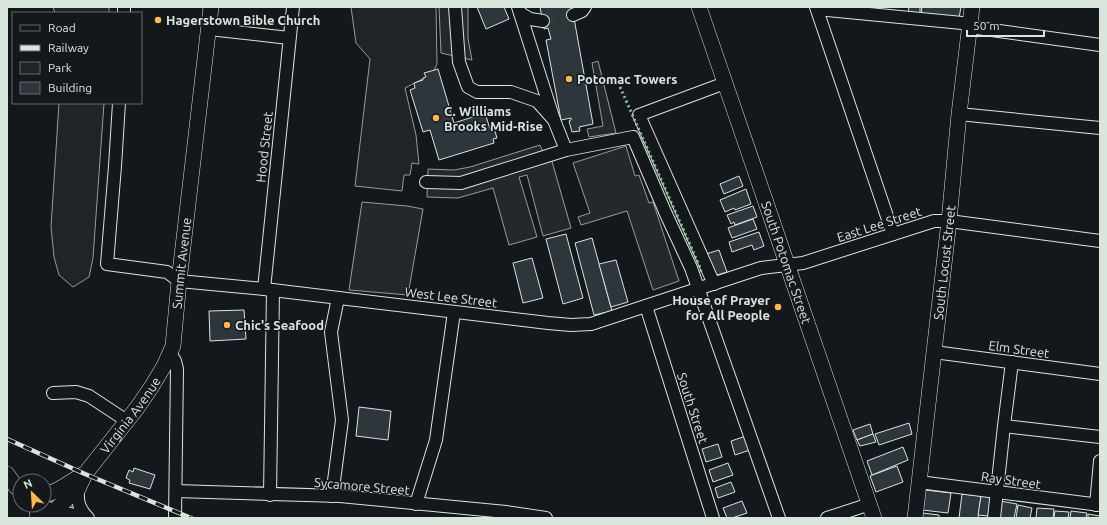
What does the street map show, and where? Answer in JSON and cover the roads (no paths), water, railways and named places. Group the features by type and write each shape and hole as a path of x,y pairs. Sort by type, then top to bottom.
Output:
{"main road":[{"name":"Summit Avenue","path":"170,353 173,346 179,281 211,7"},
{"name":"South Potomac Street","path":"699,7 872,511"},
{"name":"South Locust Street","path":"915,518 972,7"},
{"name":"Virginia Avenue","path":"52,508 78,489 85,474 127,421 152,386 170,353"},
{"path":"7,474 12,484"},
{"name":"Virginia Avenue","path":"52,494 85,474"}],"street":[{"name":"Hood Street","path":"270,495 268,289 293,7"},
{"path":"455,7 459,62 468,87 477,92 511,92 537,101 554,120"},
{"path":"573,15 582,11 585,7"},
{"path":"893,234 817,8 888,12 962,23 970,27 1100,45"},
{"path":"519,10 554,120 566,150"},
{"path":"519,10 530,19 543,21"},
{"path":"209,29 290,38"},
{"path":"714,284 639,115 725,83"},
{"name":"West Lee Street","path":"119,104 116,166 107,264 167,272 179,281 268,289 571,325 591,324 760,268 787,265"},
{"path":"959,114 1100,128"},
{"path":"426,182 461,183 566,150 633,137 691,268 779,518"},
{"name":"East Lee Street","path":"787,265 803,263 934,221 949,221 1100,241"},
{"path":"332,496 342,420 331,332 338,298"},
{"name":"South Street","path":"646,306 713,518"},
{"path":"416,504 436,440 454,312"},
{"name":"Elm Street","path":"934,352 1100,374"},
{"path":"170,353 178,369 175,518"},
{"path":"994,518 1012,362"},
{"path":"53,393 76,392 89,396 127,421"},
{"path":"1004,426 1100,437"},
{"path":"1098,505 1100,461"},
{"name":"Ray Street","path":"919,482 1098,505"},
{"path":"78,489 78,503 88,518"},
{"name":"Sycamore Street","path":"176,491 332,496 506,512 546,518"},
{"path":"827,518 872,511"},
{"path":"52,512 88,518"}],"tunnel":[{"path":"543,21 573,15"}],"railway":[{"path":"7,439 85,474 191,518"}],"place":[{"name":"Hagerstown Bible Church","path":"158,20"},
{"name":"Potomac Towers","path":"569,79"},
{"name":"C. Williams Brooks Mid‐Rise","path":"436,118"},
{"name":"House of Prayer for All People","path":"778,307"},
{"name":"Chic's Seafood","path":"227,325"}]}
